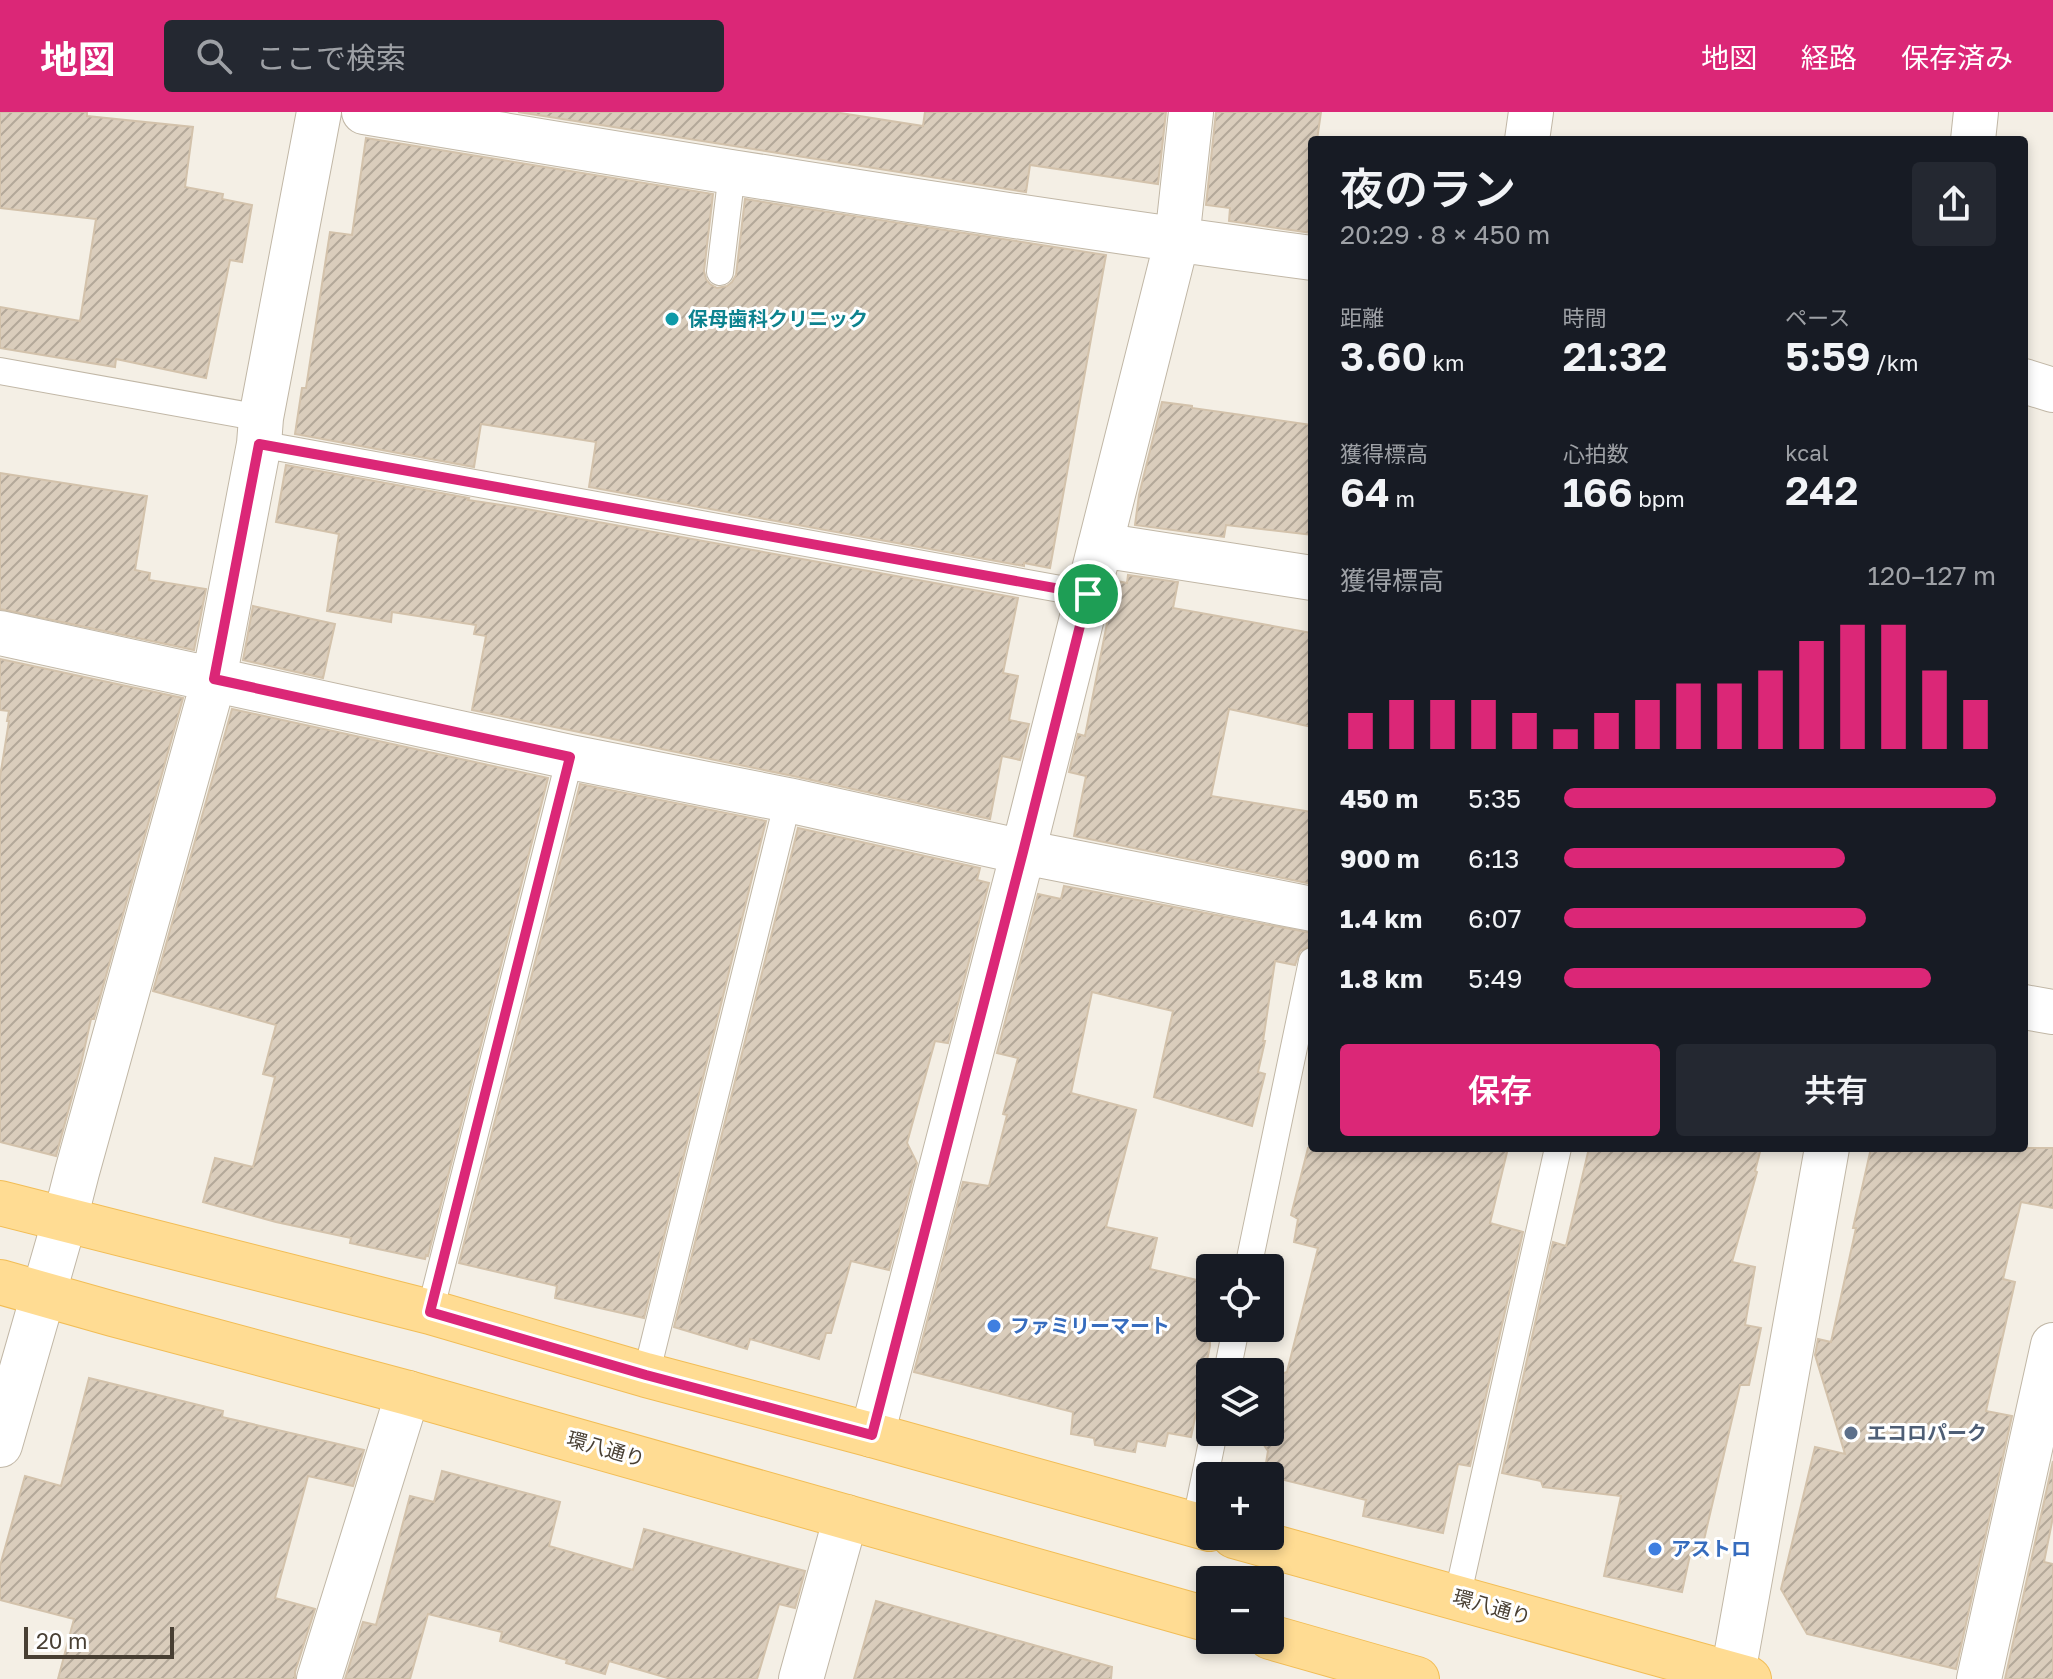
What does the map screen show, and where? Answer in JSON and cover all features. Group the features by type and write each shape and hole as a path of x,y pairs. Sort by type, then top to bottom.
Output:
{"main road":[{"name":"環八通り","path":"0,1203 430,1312 646,1375 1196,1525"},
{"name":"環八通り","path":"0,1282 408,1393 1196,1616"},
{"name":"環八通り","path":"1284,1550 1738,1677"},
{"path":"1284,1641 1417,1679"}],"street":[{"path":"0,1445 214,679 319,112"},
{"path":"364,112 732,172 1308,257"},
{"path":"872,1435 1177,240 1191,112"},
{"path":"1528,136 1531,112"},
{"path":"1973,136 1976,112"},
{"path":"2028,382 2053,390"},
{"path":"1100,545 1308,577"},
{"path":"0,633 570,757 1308,908"},
{"path":"2028,1008 2053,1012"},
{"path":"1738,1677 1826,1152"},
{"path":"1979,1679 2053,1345"},
{"path":"319,1679 408,1393"},
{"path":"801,1679 846,1517"}],"lane":[{"path":"720,272 732,172"},
{"path":"0,371 260,431 1088,594"},
{"path":"430,1312 570,757"},
{"path":"646,1375 788,800"},
{"path":"1251,1254 1308,980"},
{"path":"1457,1598 1557,1152"}],"building":[{"path":"0,112 87,112 87,116 193,127 185,187 223,194 222,199 252,205 242,262 230,260 206,378 116,359 115,367 0,348 0,307 80,321 96,219 0,208"},
{"path":"518,112 834,112 923,126 925,112 1166,112 1158,184 1030,165 1026,192"},
{"path":"1216,112 1321,112 1318,136 1308,136 1308,232 1229,221 1230,208 1206,205"},
{"path":"366,138 713,194 704,271 706,279 717,288 727,286 736,275 745,199 1106,255 1050,568 1024,563 1024,566 589,487 596,442 481,424 474,467 295,434 302,388 306,388 330,232 352,235"},
{"path":"1162,402 1308,424 1308,535 1226,525 1224,537 1135,525 1139,495"},
{"path":"286,465 1018,598 1003,673 1018,676 1009,720 1029,724 1020,760 1002,756 990,819 472,710 486,636 474,634 476,625 392,612 391,622 327,611 339,534 276,522"},
{"path":"0,473 147,496 135,570 150,573 149,580 206,589 194,650 0,609"},
{"path":"1128,575 1178,582 1173,608 1308,632 1308,726 1229,709 1211,796 1308,811 1308,883 1074,836 1086,776 1069,772 1078,734 1085,736 1117,581 1127,583"},
{"path":"253,606 335,624 323,678 243,660"},
{"path":"0,659 183,698 94,1019 91,1019 56,1156 0,1142 0,777 9,711 0,710"},
{"path":"232,709 548,778 425,1259 350,1243 351,1238 203,1202 215,1158 253,1167 275,1077 263,1074 276,1025 153,991"},
{"path":"580,784 766,821 644,1318 555,1298 557,1286 459,1263"},
{"path":"798,828 980,868 977,880 989,883 948,1043 935,1041 907,1143 917,1163 889,1270 851,1261 831,1333 826,1333 819,1359 750,1339 747,1349 674,1327"},
{"path":"1064,886 1308,932 1308,947 1300,951 1295,965 1275,961 1258,1072 1265,1074 1252,1126 1154,1097 1173,1011 1092,992 1071,1093 1136,1110 1106,1227 1157,1238 1150,1269 1196,1280 1196,1342 1210,1342 1207,1358 1196,1358 1196,1413 1191,1437 1168,1433 1165,1446 1137,1441 1135,1452 1095,1445 1094,1438 1071,1434 1073,1412 914,1372 963,1182 989,1186 1018,1058 997,1053 1038,894 1061,899"},
{"path":"1308,1148 1308,1152 1507,1152 1490,1223 1523,1232 1470,1466 1458,1464 1443,1533 1363,1516 1366,1500 1284,1480 1284,1462 1266,1462 1268,1451 1265,1446 1284,1446 1284,1373 1287,1372 1318,1248 1294,1242 1298,1219 1291,1215"},
{"path":"2028,1148 2053,1148 2053,1208 2021,1202 2003,1279 2015,1282 1986,1411 2012,1416 1956,1669 1807,1634 1781,1589 1815,1447 1845,1454 1815,1355 1818,1339 1831,1342 1856,1228 1853,1228 1870,1152 2028,1152"},
{"path":"1588,1152 1760,1152 1732,1262 1755,1267 1745,1325 1761,1328 1749,1385 1740,1385 1700,1557 1690,1555 1682,1592 1604,1576 1621,1496 1543,1487 1541,1481 1502,1473 1553,1242 1566,1246"},
{"path":"89,1378 223,1411 222,1417 364,1450 353,1486 308,1476 275,1598 315,1609 295,1679 58,1679 74,1619 0,1600 0,1566 25,1476 61,1486"},
{"path":"2053,1461 2053,1517 2044,1562 2053,1564 2053,1679 2005,1679"},
{"path":"442,1471 560,1502 549,1546 633,1570 644,1529 805,1571 795,1608 779,1604 757,1679 671,1679 609,1661 605,1674 500,1641 502,1632 428,1614 410,1679 345,1679 363,1622 376,1625 410,1496 434,1502"},
{"path":"876,1601 1112,1667 1111,1679 854,1679"}],"place":[{"name":"保母歯科クリニック","path":"672,319"},
{"name":"ファミリーマート","path":"994,1326"},
{"name":"エコロパーク","path":"1851,1433"},
{"name":"アストロ","path":"1655,1549"}],"route":[{"path":"259,444 1088,594 872,1435 646,1375 430,1312 570,757 214,679 259,444"}]}
